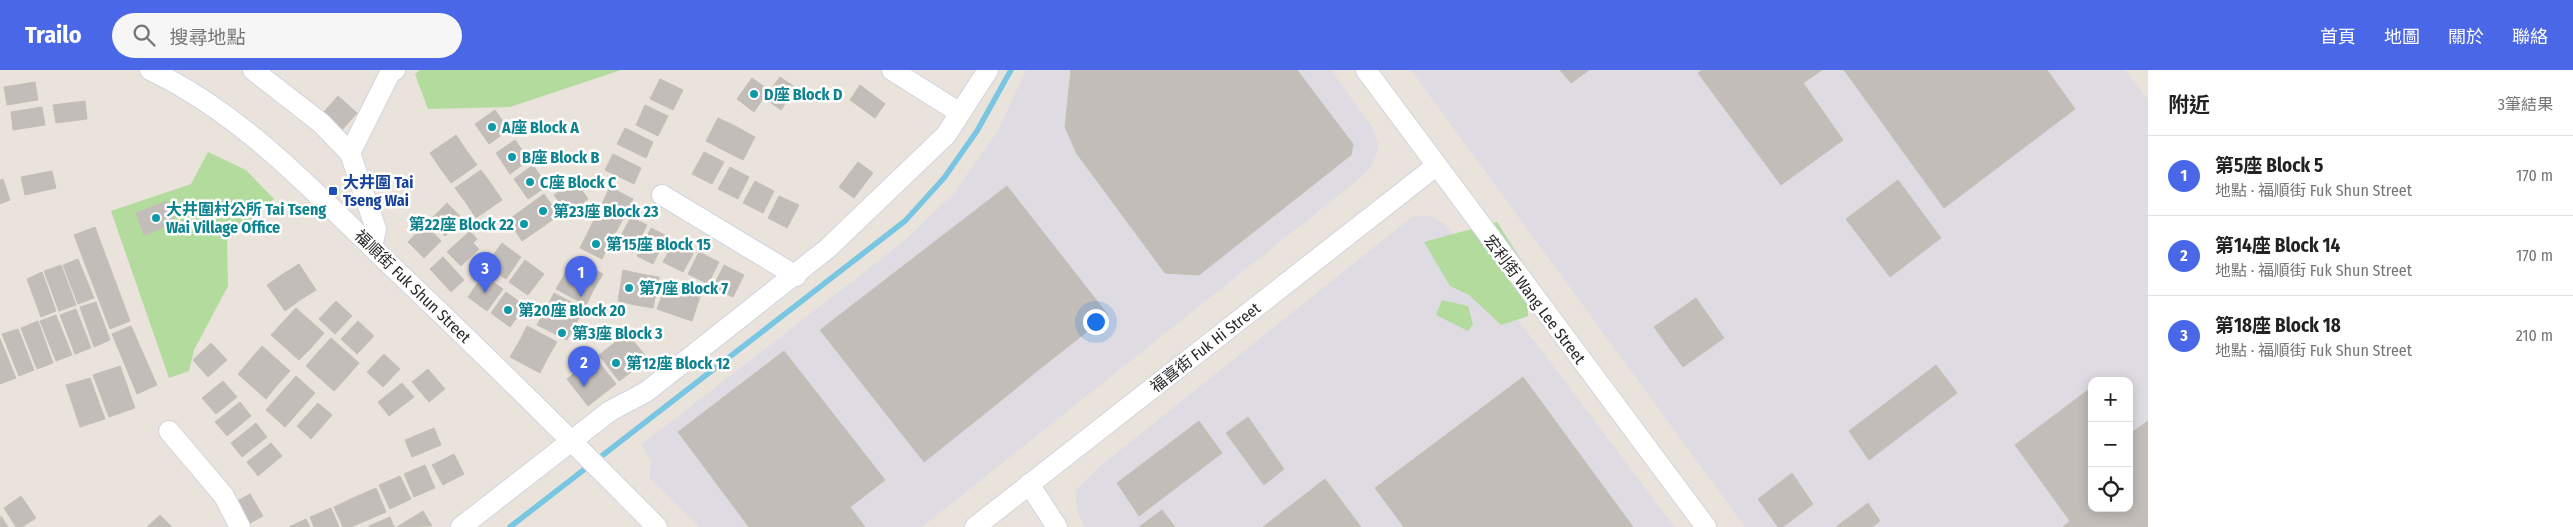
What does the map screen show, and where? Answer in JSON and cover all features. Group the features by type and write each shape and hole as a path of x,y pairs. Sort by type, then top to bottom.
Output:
{"street":[{"name":"福順街 Fuk Shun Street","path":"150,70 185,86 267,147 520,389 657,527"},
{"path":"253,70 320,123 350,154 376,229 372,247"},
{"path":"892,70 960,113"},
{"path":"461,527 575,445 610,411 646,392 796,276 827,249 946,135 988,70"},
{"name":"宏利街 Wang Lee Street","path":"1366,70 1706,527"},
{"path":"350,154 391,71"},
{"name":"福喜街 Fuk Hi Street","path":"975,527 1436,166"},
{"path":"662,195 796,276"},
{"path":"169,431 224,496 240,527"},
{"path":"1029,484 1057,527"}],"shaded area":[{"path":"1026,70 1331,70 1373,128 1378,144 1376,156 1370,168 1359,179 922,527 700,527 649,478 651,460 641,445 904,241 954,193 999,129"},
{"path":"1411,70 2125,70 2148,100 2148,527 1745,527"},
{"path":"1413,216 1431,216 1446,225 1675,527 1085,527 1078,514 1075,491 1099,467"}],"green space":[{"path":"420,70 621,70 510,107 428,109 415,74"},
{"path":"208,152 246,170 274,199 227,241 228,286 194,350 189,371 169,378 111,211 191,184"},
{"path":"1497,222 1527,269 1528,316 1501,325 1469,295 1450,286 1424,242"},
{"path":"1442,300 1468,306 1473,324 1468,331 1436,315"}],"building":[{"path":"1071,70 1297,70 1353,144 1351,155 1199,275 1165,273 1077,154 1065,127"},
{"path":"1560,70 1589,70 1571,83"},
{"path":"1702,70 1822,70 1803,83 1843,140 1781,185 1698,73"},
{"path":"1844,70 2047,70 2075,109 1944,208"},
{"path":"780,77 796,88 781,110 764,98"},
{"name":"D座 Block D","path":"752,78 769,90 754,112 737,99"},
{"path":"660,79 683,90 673,110 650,99"},
{"path":"35,82 38,100 7,105 4,87"},
{"path":"860,85 885,104 875,118 850,100"},
{"path":"338,96 357,113 342,130 323,113"},
{"path":"85,101 87,119 56,123 53,105"},
{"path":"645,105 668,116 658,136 636,125"},
{"path":"42,107 45,125 13,130 11,112"},
{"name":"A座 Block A","path":"495,110 509,130 489,144 475,124"},
{"path":"718,118 737,127 725,151 706,141"},
{"path":"737,127 755,137 743,160 725,151"},
{"path":"625,128 653,142 646,158 617,144"},
{"path":"456,135 466,150 440,168 430,153"},
{"name":"B座 Block B","path":"515,140 529,160 510,174 496,153"},
{"path":"466,150 477,165 451,183 440,168"},
{"path":"704,152 724,162 712,184 692,174"},
{"path":"613,154 641,168 634,184 605,170"},
{"path":"858,162 873,173 854,198 839,187"},
{"name":"C座 Block C","path":"533,165 547,186 528,199 514,179"},
{"path":"730,167 749,177 738,199 718,189"},
{"path":"481,170 492,185 466,203 455,188"},
{"path":"52,171 56,188 25,195 21,177"},
{"path":"3,179 10,200 0,204 0,180"},
{"path":"575,180 588,199 568,214 554,195"},
{"path":"1898,180 1941,238 1890,277 1846,219"},
{"path":"755,181 774,191 763,213 743,203"},
{"path":"492,185 502,200 476,218 466,203"},
{"path":"1007,186 1108,315 1037,371 1011,335 975,363 1003,399 924,462 820,330"},
{"path":"610,187 633,199 623,219 600,208"},
{"name":"第23座 Block 23","path":"544,194 559,215 541,228 526,207"},
{"path":"779,196 799,205 787,228 768,218"},
{"name":"大井圍村公所 Tai Tseng Wai Village Office","path":"167,201 175,223 144,235 136,213"},
{"path":"447,203 463,219 445,236 430,220"},
{"name":"第22座 Block 22","path":"526,207 541,228 522,241 508,220"},
{"path":"600,208 623,219 612,239 590,228"},
{"path":"631,217 647,225 633,253 616,245"},
{"path":"425,224 441,241 424,258 408,242"},
{"path":"95,227 130,321 110,329 74,235"},
{"name":"第15座 Block 15","path":"590,228 612,239 602,259 580,248"},
{"path":"651,228 667,236 653,264 637,256"},
{"path":"470,231 477,239 473,243 479,249 461,266 447,252"},
{"path":"675,240 695,250 683,272 663,262"},
{"path":"502,243 521,257 506,279 486,265"},
{"path":"699,252 719,262 708,284 688,274"},
{"path":"443,257 464,280 451,292 430,269"},
{"path":"573,258 603,274 594,289 565,274"},
{"path":"78,259 94,298 78,304 63,265"},
{"path":"525,260 544,274 528,295 509,282"},
{"path":"299,264 316,290 300,300 283,274"},
{"path":"61,265 76,305 59,311 44,271"},
{"path":"724,265 744,275 733,297 713,287"},
{"name":"第7座 Block 7","path":"623,270 641,274 635,305 618,301"},
{"path":"42,272 56,311 41,317 27,279"},
{"path":"283,274 300,300 285,311 267,285"},
{"path":"565,274 594,289 586,305 556,289"},
{"path":"641,274 659,277 653,308 635,305"},
{"path":"483,275 503,289 487,311 468,297"},
{"path":"668,279 685,285 674,315 657,309"},
{"path":"685,285 702,291 692,321 674,315"},
{"name":"第20座 Block 20","path":"506,292 525,306 510,327 491,313"},
{"path":"554,293 584,309 575,325 546,309"},
{"path":"1696,298 1724,338 1683,367 1654,327"},
{"path":"336,301 352,316 335,334 319,319"},
{"path":"96,302 110,340 94,347 80,307"},
{"path":"296,308 324,333 312,347 283,322"},
{"path":"76,309 91,348 75,354 60,315"},
{"name":"第3座 Block 3","path":"546,309 575,325 567,340 537,325"},
{"path":"56,315 72,355 56,361 40,321"},
{"path":"38,321 53,363 37,369 21,328"},
{"path":"358,321 374,336 357,354 341,339"},
{"path":"283,322 312,347 299,360 271,335"},
{"path":"131,326 157,385 137,394 112,334"},
{"path":"527,326 557,342 548,357 519,342"},
{"path":"18,329 34,370 19,376 2,334"},
{"path":"627,333 648,359 634,370 613,344"},
{"path":"1011,335 1037,371 1003,399 975,363"},
{"path":"331,338 359,363 347,377 318,352"},
{"path":"0,339 16,378 0,384"},
{"path":"519,342 548,357 540,373 510,357"},
{"path":"211,343 227,360 208,377 193,360"},
{"name":"第12座 Block 12","path":"613,344 634,370 619,381 599,355"},
{"path":"262,346 290,371 278,384 250,360"},
{"path":"784,351 885,480 850,507 865,527 749,527 678,432"},
{"path":"318,352 347,377 334,391 306,366"},
{"path":"384,354 400,369 383,387 367,372"},
{"path":"595,357 616,384 602,395 581,368"},
{"path":"250,360 278,384 266,399 238,374"},
{"path":"1936,365 1957,393 1869,460 1849,431"},
{"path":"120,366 135,408 109,417 93,375"},
{"path":"581,368 602,395 588,406 567,379"},
{"path":"428,369 445,389 429,402 412,382"},
{"path":"296,376 315,393 300,410 281,393"},
{"path":"1523,377 1633,527 1404,527 1375,488"},
{"path":"90,378 105,419 80,427 66,385"},
{"path":"223,381 237,397 216,414 202,398"},
{"path":"402,383 414,397 389,416 378,402"},
{"path":"2088,390 2088,512 2133,512 2133,432 2148,421 2148,527 2063,527 2070,521 2015,445"},
{"path":"281,393 300,410 285,427 266,410"},
{"path":"240,402 251,416 227,436 215,422"},
{"path":"318,403 332,415 311,439 297,426"},
{"path":"1248,417 1284,469 1264,485 1226,433"},
{"path":"1199,421 1222,453 1139,516 1117,483"},
{"path":"256,423 267,437 242,457 231,443"},
{"path":"434,428 441,445 412,457 405,440"},
{"path":"271,443 282,456 258,476 247,462"},
{"path":"454,454 464,474 443,485 432,465"},
{"path":"425,465 435,488 414,497 404,474"},
{"path":"1792,473 1813,504 1783,527 1778,527 1758,499"},
{"path":"400,476 411,499 390,509 379,485"},
{"path":"1325,479 1361,527 1263,527"},
{"path":"376,488 386,512 365,521 355,497"},
{"path":"250,494 263,516 243,527 230,505"},
{"path":"21,496 36,518 22,527 16,527 4,508"},
{"path":"355,497 365,521 351,527 343,527 334,507"},
{"path":"1868,503 1880,521 1872,527 1836,527"},
{"path":"331,508 339,527 314,527 310,517"},
{"path":"1162,510 1175,527 1139,527"},
{"path":"423,511 432,526 397,527"},
{"path":"160,515 172,527 147,527"},
{"path":"1,516 8,527 0,527"},
{"path":"390,517 394,527 369,527 369,526"},
{"path":"306,519 310,527 289,527"}],"waterway":[{"path":"510,527 905,221 944,178 977,131 1011,70"}],"place":[{"name":"D座 Block D","path":"754,94"},
{"name":"A座 Block A","path":"492,127"},
{"name":"B座 Block B","path":"512,157"},
{"name":"C座 Block C","path":"530,182"},
{"name":"大井圍 Tai Tseng Wai","path":"333,191"},
{"name":"第23座 Block 23","path":"543,211"},
{"name":"大井圍村公所 Tai Tseng Wai Village Office","path":"156,218"},
{"name":"第22座 Block 22","path":"524,224"},
{"name":"第15座 Block 15","path":"596,244"},
{"name":"第7座 Block 7","path":"629,288"},
{"name":"第18座 Block 18","path":"485,293"},
{"name":"第5座 Block 5","path":"581,297"},
{"name":"第20座 Block 20","path":"508,310"},
{"name":"第3座 Block 3","path":"562,333"},
{"name":"第12座 Block 12","path":"616,363"},
{"name":"第14座 Block 14","path":"584,387"}]}
